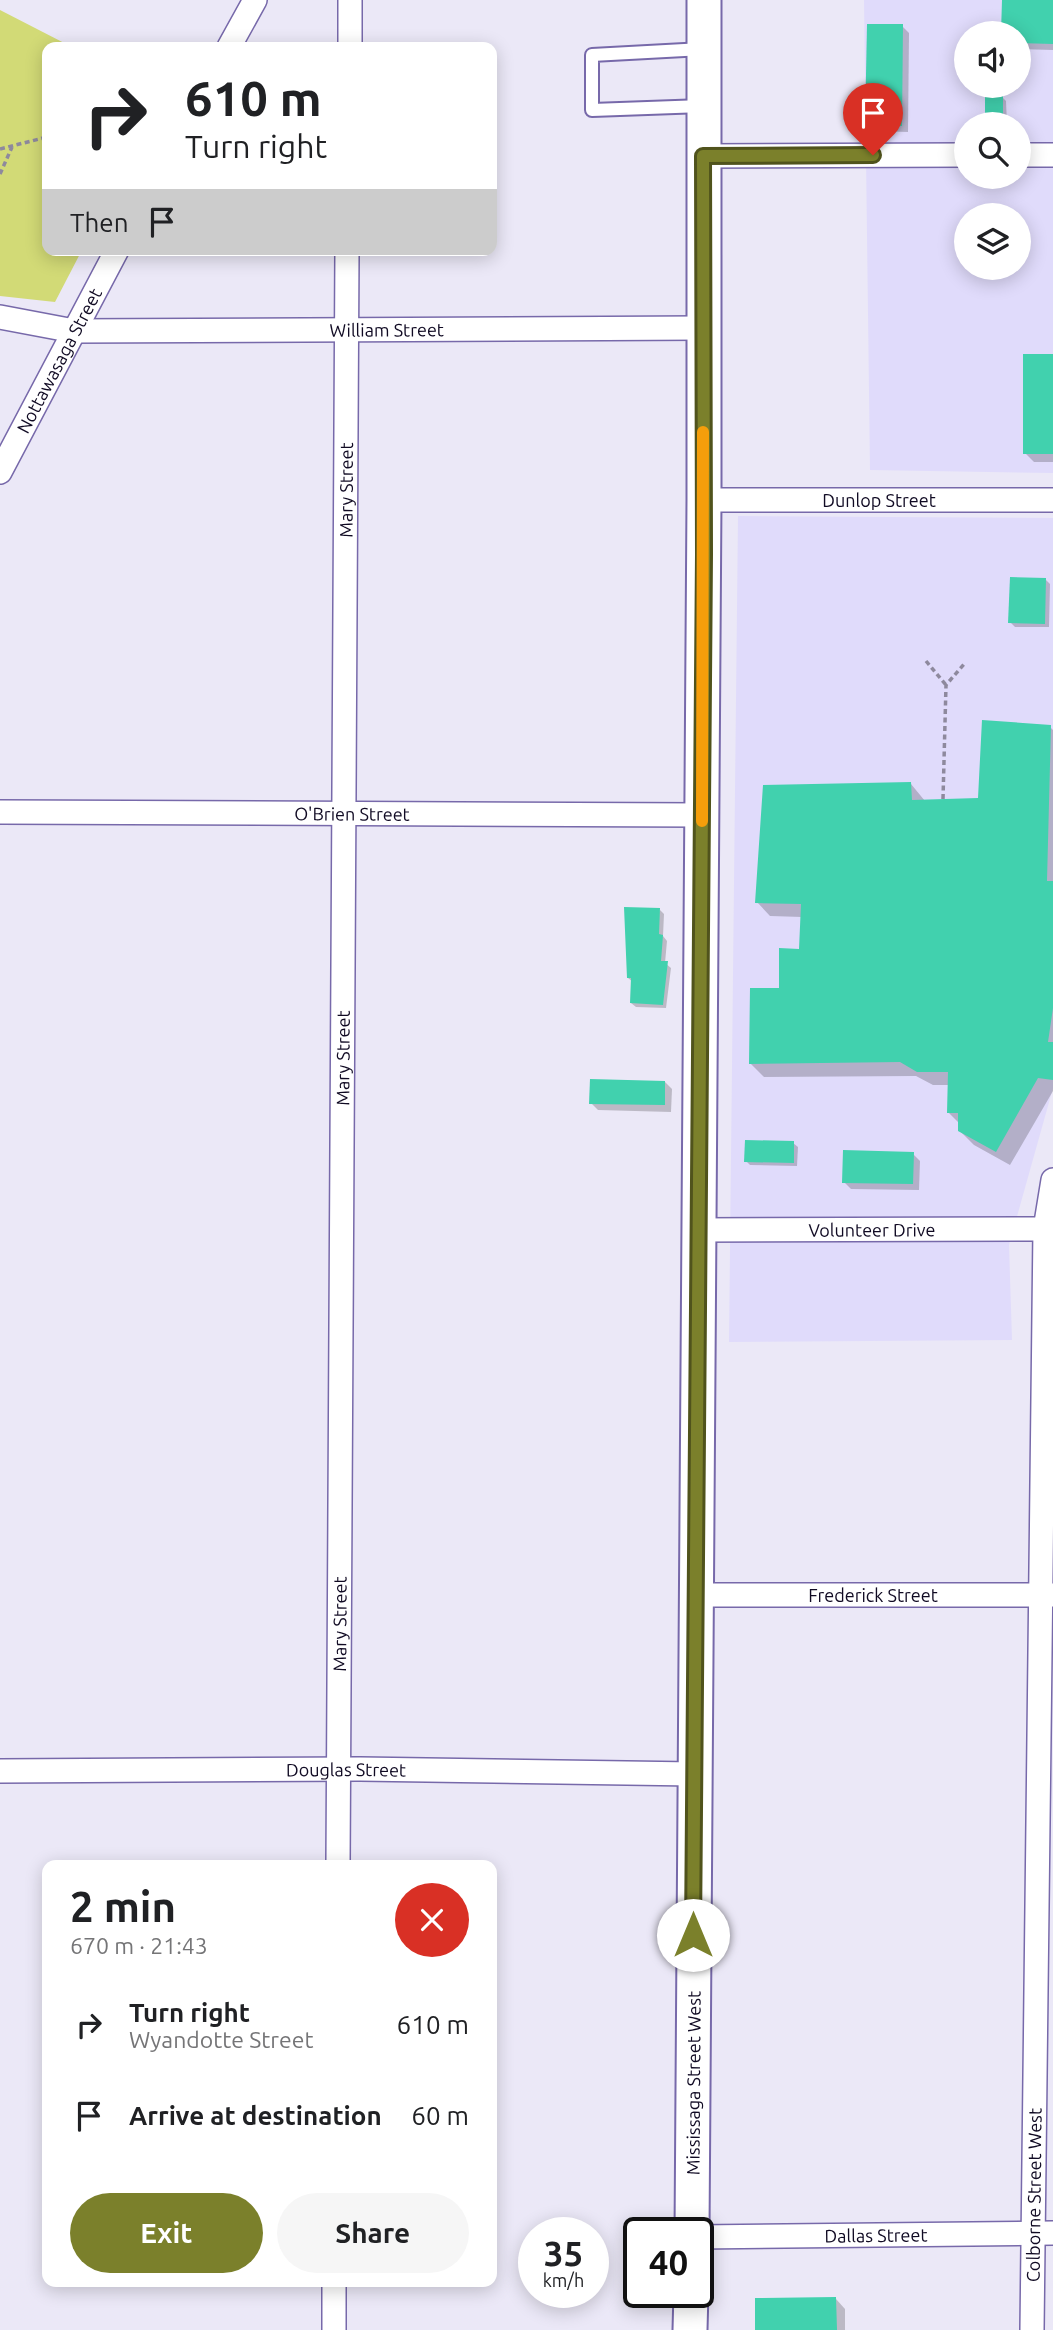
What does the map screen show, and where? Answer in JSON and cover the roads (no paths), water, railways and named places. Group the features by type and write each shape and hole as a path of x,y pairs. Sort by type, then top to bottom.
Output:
{"street":[{"path":"232,42 255,0"},
{"path":"350,0 350,42"},
{"name":"Mississaga Street West","path":"692,2217 704,499 704,0"},
{"path":"703,156 954,155"},
{"path":"1031,155 1053,155"},
{"name":"Nottawasaga Street","path":"0,472 114,256"},
{"name":"Mary Street","path":"338,1860 347,256"},
{"name":"William Street","path":"0,317 74,331 346,327 702,328"},
{"name":"Dunlop Street","path":"704,499 1053,500"},
{"name":"O'Brien Street","path":"0,812 342,816 702,815"},
{"name":"Colborne Street West","path":"1032,2330 1044,2233 1047,1595 1045,1229 1053,1180"},
{"name":"Volunteer Drive","path":"699,1230 1045,1229"},
{"name":"Frederick Street","path":"695,1595 1047,1595"},
{"name":"Douglas Street","path":"0,1771 339,1770 694,1774"},
{"name":"Dallas Street","path":"714,2237 1044,2233"},
{"path":"334,2287 334,2330"},
{"path":"691,2308 691,2330"}],"lane":[{"path":"703,49 592,55 592,110 703,106"}]}
